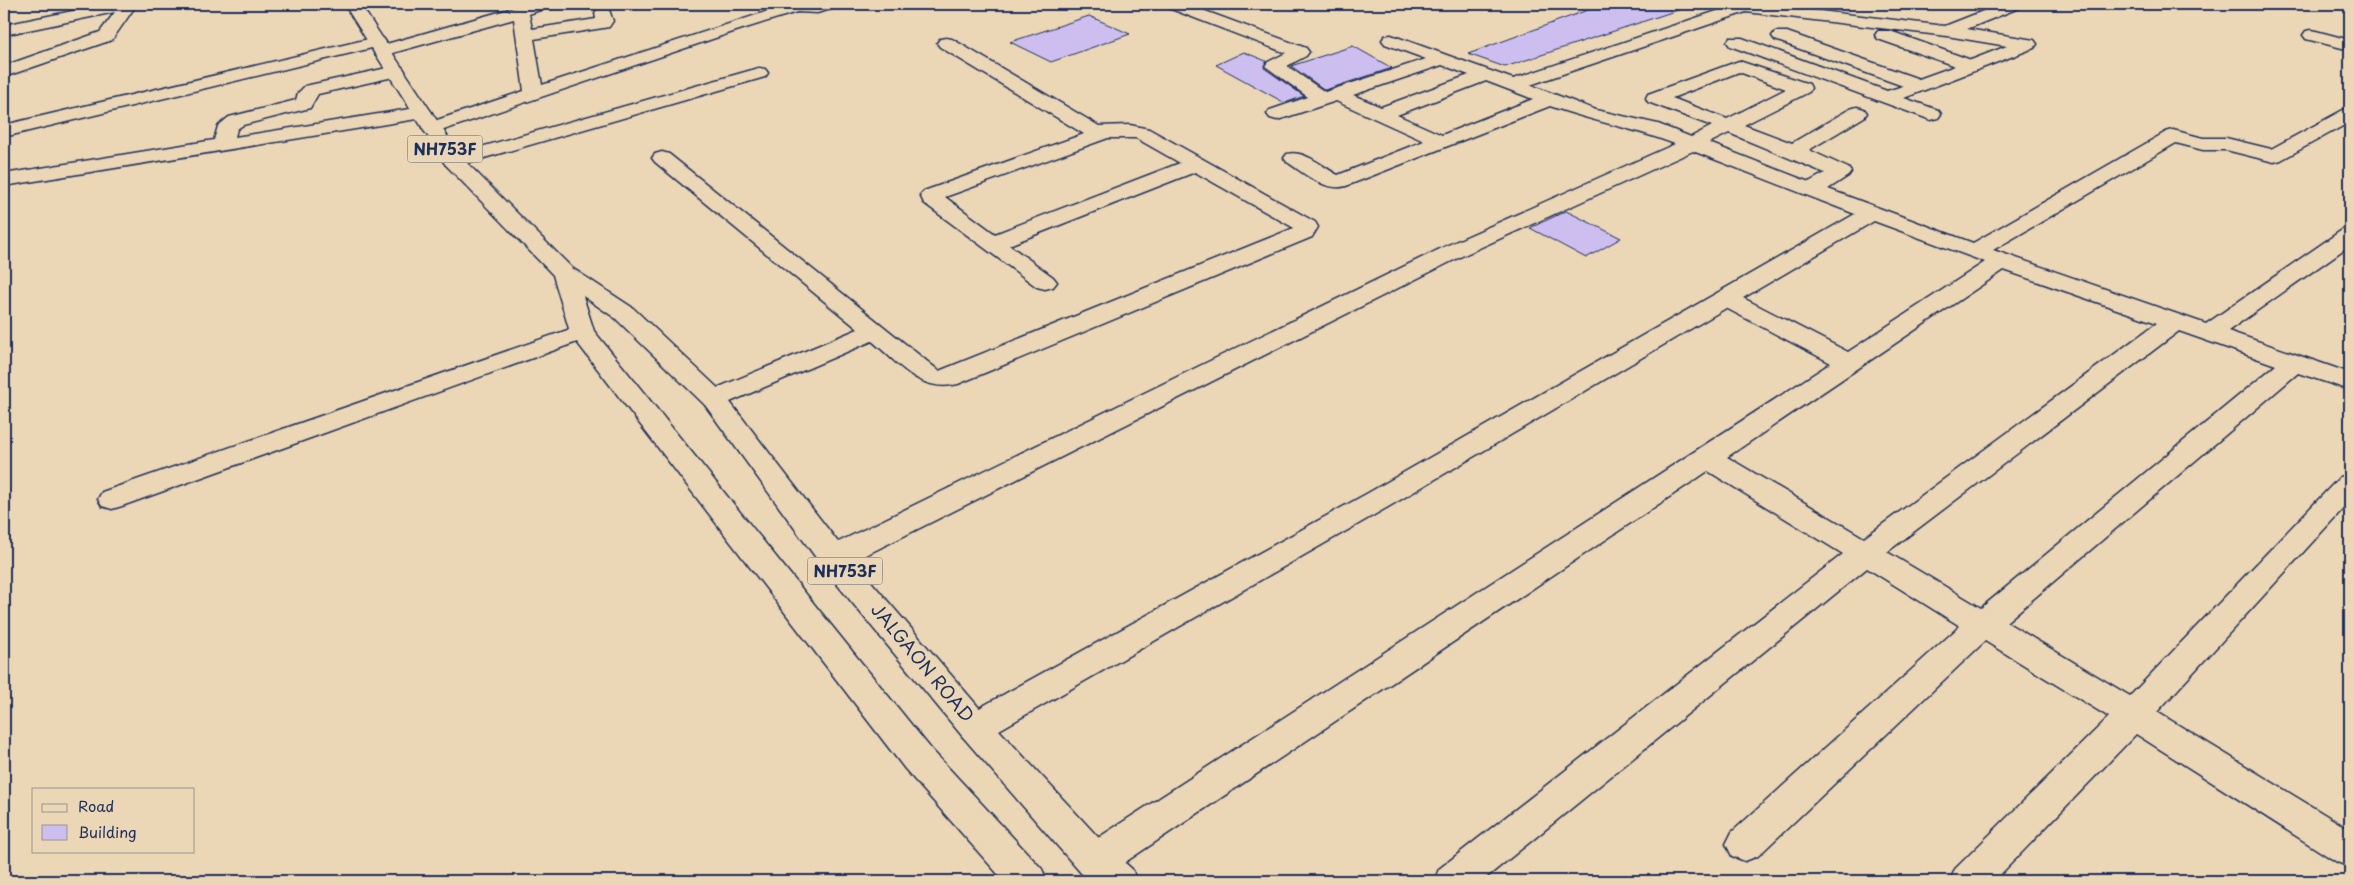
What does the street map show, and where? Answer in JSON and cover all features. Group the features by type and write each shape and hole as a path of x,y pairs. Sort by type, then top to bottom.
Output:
{"main road":[{"path":"4,30 128,4 106,36 4,72"},
{"name":"JALGAON ROAD","path":"352,4 453,161 564,273 624,313 714,399 833,558 975,727 1095,861 1118,881"},
{"path":"4,131 380,46 522,11 542,4"},
{"path":"4,180 223,145 427,121 534,94 730,27 796,8 817,8 833,4"},
{"path":"1172,4 1300,52 1274,66 1330,97 1381,114 1442,142"},
{"path":"1946,31 2015,4"},
{"path":"1514,85 1749,5 1946,31 2028,44 1887,98"},
{"path":"1698,6 1721,15"},
{"path":"522,11 534,94"},
{"path":"524,35 603,23 605,22 603,13"},
{"path":"1838,18 1970,66"},
{"path":"2312,34 2350,45"},
{"path":"1781,36 1918,85"},
{"path":"1391,40 1590,114 1651,128 1872,214 2350,382"},
{"path":"1736,42 1931,114"},
{"path":"662,158 930,377 938,379 950,378 1304,232 1307,227 1142,133 1131,131 1105,133 1093,131 946,43"},
{"path":"1277,114 1443,59"},
{"path":"833,558 1456,250 1692,144 1802,88 1739,66 1655,98 1612,119"},
{"path":"223,145 228,126 236,121 304,104 306,93 312,90 396,71"},
{"path":"453,161 759,73"},
{"path":"1381,114 1486,75"},
{"path":"1655,98 1794,151 1841,172 1810,190"},
{"path":"1294,158 1333,181 1339,182 1550,99"},
{"path":"1794,151 1857,113"},
{"path":"1975,251 2173,136 2203,144 2226,144 2274,156 2350,114"},
{"path":"1045,282 932,198 931,195 1105,133"},
{"path":"993,243 1197,164"},
{"path":"975,727 1378,500 1872,214"},
{"path":"2209,333 2350,235"},
{"path":"1095,861 1656,492 2002,261"},
{"name":"JALGAON ROAD","path":"564,273 582,332 918,759 1028,881"},
{"path":"1725,298 1850,363"},
{"path":"1452,881 1864,554 2176,322"},
{"path":"112,499 582,332"},
{"path":"714,399 875,332"},
{"path":"1745,844 1981,625 2294,363"},
{"path":"1706,457 1981,625 2133,715 2350,850"},
{"path":"1969,881 2133,715 2350,484"}],"building":[{"path":"1604,4 1680,4 1681,9 1505,67 1468,54"},
{"path":"1089,16 1130,34 1051,62 1010,42"},
{"path":"1353,46 1392,68 1325,90 1291,66"},
{"path":"1244,52 1266,61 1264,68 1304,96 1285,103 1216,65"},
{"path":"1566,211 1621,238 1586,258 1530,228"}]}
